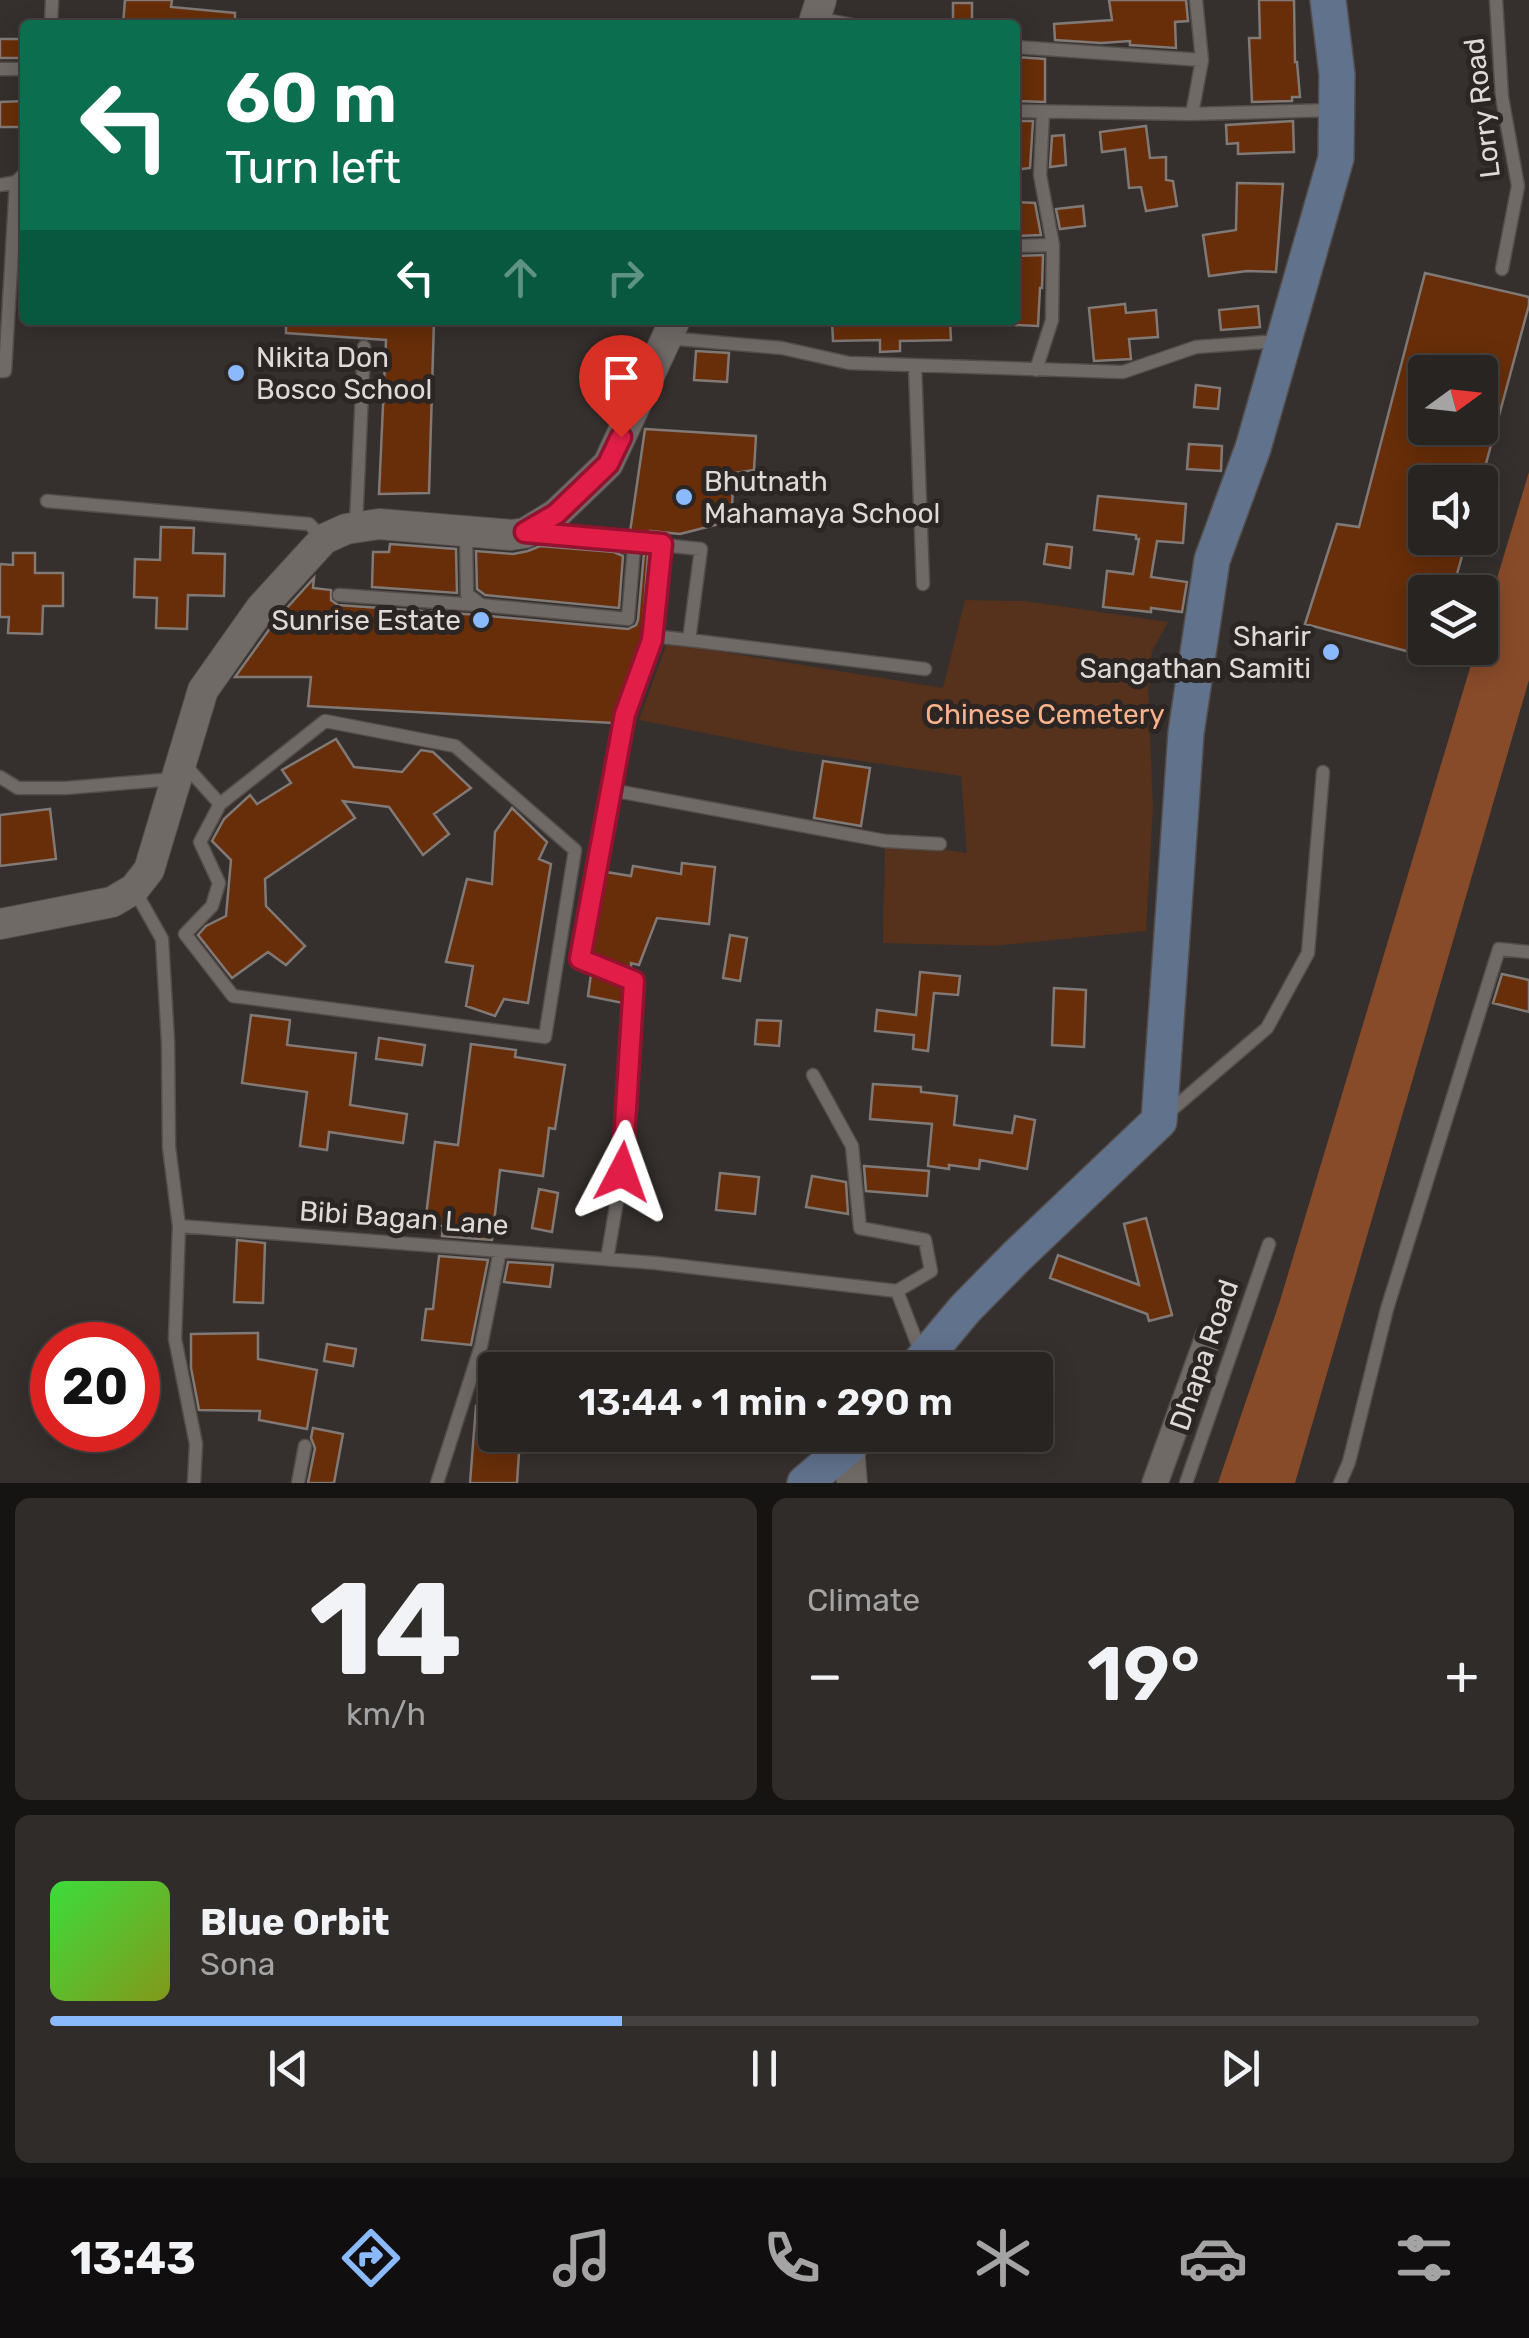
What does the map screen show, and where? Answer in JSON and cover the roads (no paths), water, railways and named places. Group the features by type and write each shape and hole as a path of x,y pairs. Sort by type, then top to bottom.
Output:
{"main road":[{"path":"928,1352 1017,1256 1159,1121 1186,732 1212,560 1252,448 1336,158 1338,74 1328,0"},
{"path":"805,1483 841,1452"}],"street":[{"path":"0,924 112,902 134,889 149,870 203,690 260,608 324,539 346,529 379,524 525,536 556,514 608,464 671,329"},
{"path":"1155,1483 1208,1337"},
{"path":"852,1483 853,1452"}],"lane":[{"path":"1192,114 1202,60 1196,0"},
{"name":"Lorry Road","path":"1496,0 1502,97 1518,186 1502,268"},
{"path":"1020,47 1202,60"},
{"path":"1020,112 1192,114 1337,110"},
{"path":"1036,370 1052,320 1053,245 1040,175 1043,112"},
{"path":"0,185 20,178 5,370 0,371"},
{"path":"1020,246 1053,245"},
{"path":"671,329 849,363 1124,372 1196,347 1282,341"},
{"path":"356,528 364,347"},
{"path":"915,366 923,584"},
{"path":"48,501 309,524 324,539"},
{"path":"466,534 467,594 481,605"},
{"path":"525,536 701,549 689,640"},
{"path":"339,595 628,619 634,546 525,536"},
{"path":"607,1259 622,1172 634,981 580,959 625,714 652,636 662,544"},
{"path":"652,636 925,669"},
{"path":"325,720 455,746 574,850 545,1037 233,996 185,934 212,906 219,883 200,842 220,804 325,720"},
{"path":"0,777 18,788 50,788 179,770 220,804"},
{"path":"1159,1121 1267,1028 1308,953 1323,772"},
{"path":"611,790 885,841 940,844"},
{"path":"134,889 162,939 169,1147 179,1226 175,1339 196,1444 194,1483"},
{"path":"1340,1483 1388,1310 1499,950 1529,952"},
{"path":"813,1075 852,1146 860,1228 924,1240 931,1271 897,1291 915,1352"},
{"name":"Bibi Bagan Lane","path":"179,1226 607,1259 897,1291"},
{"name":"Dhapa Road","path":"1186,1483 1269,1244"},
{"path":"437,1483 481,1346 500,1251"},
{"path":"298,1483 305,1446"}],"place":[{"name":"Nikita Don Bosco School","path":"236,373"},
{"name":"Bhutnath Mahamaya School","path":"684,497"},
{"name":"Sunrise Estate","path":"481,620"},
{"name":"Sharir Sangathan Samiti","path":"1331,652"}],"park label":[{"name":"Chinese Cemetery","path":"1045,714"}]}
